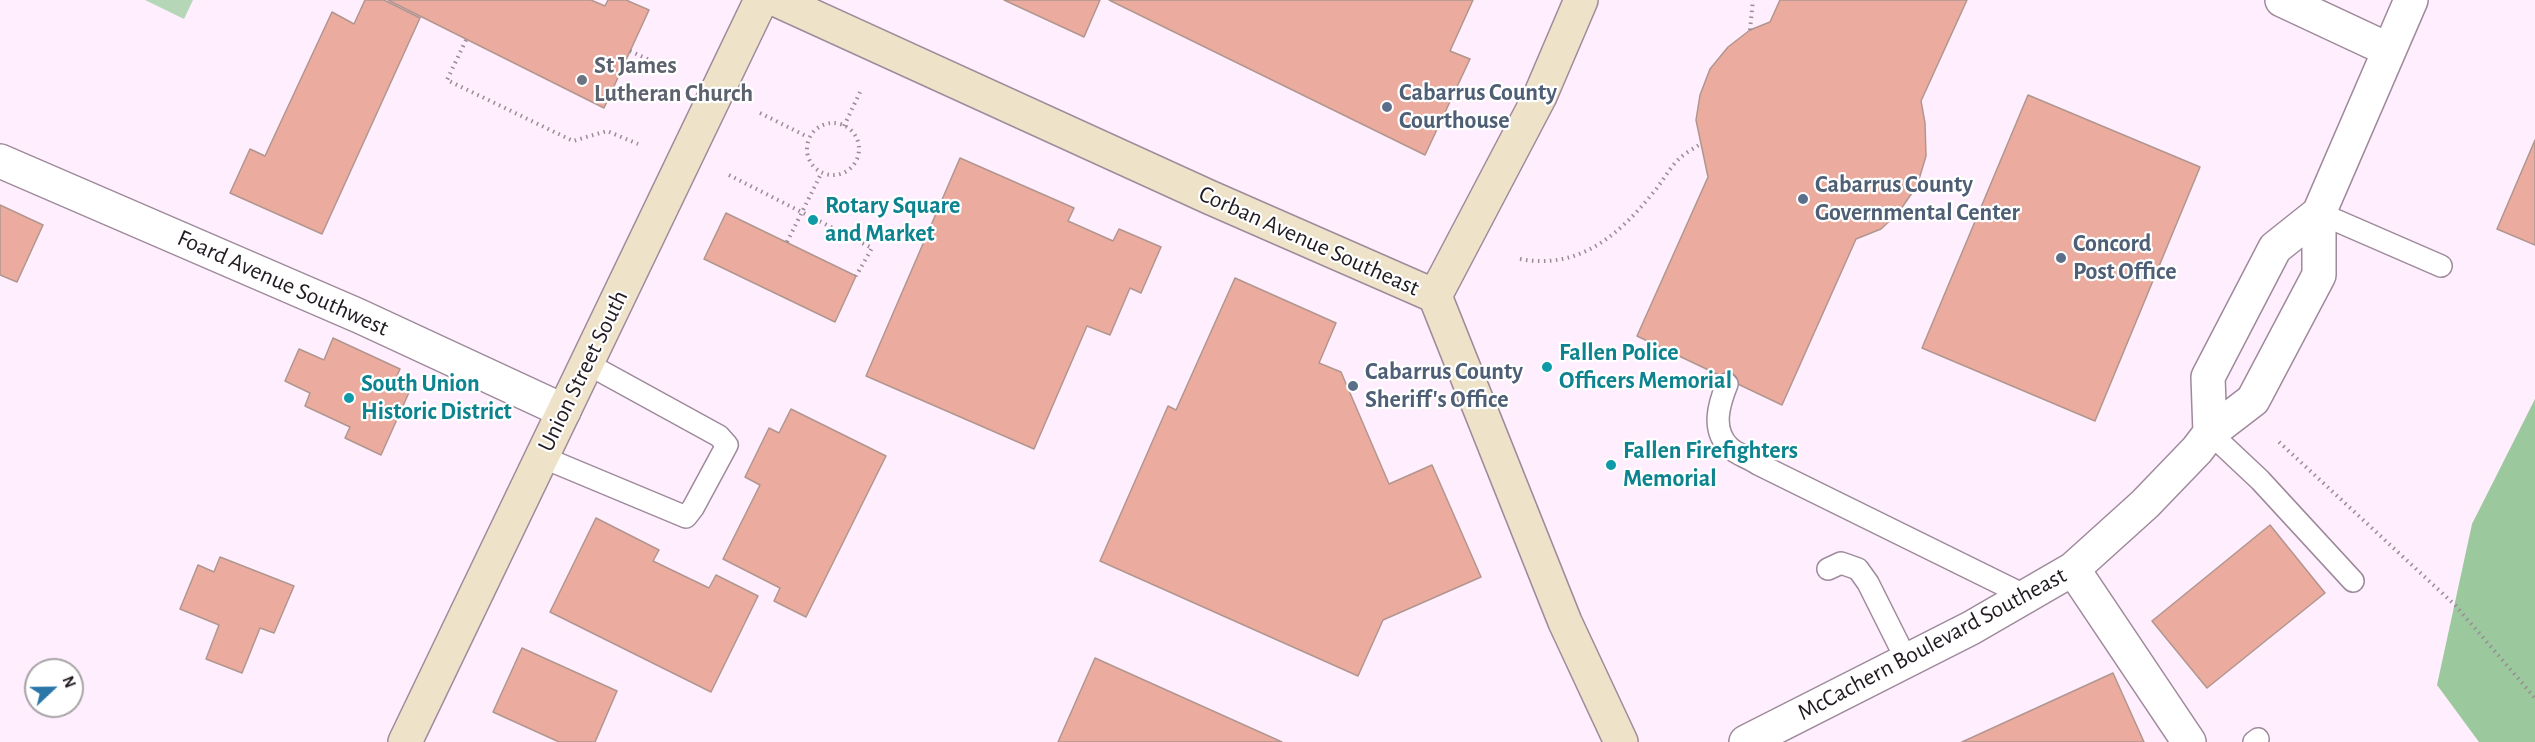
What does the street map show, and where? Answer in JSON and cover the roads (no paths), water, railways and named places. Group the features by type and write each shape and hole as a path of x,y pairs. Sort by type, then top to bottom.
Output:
{"main road":[{"name":"Union Street South","path":"405,742 761,0"},
{"name":"Corban Avenue Southeast","path":"777,0 1209,197 1435,296 1565,622 1621,742"},
{"path":"1435,296 1540,96 1581,0"}],"street":[{"path":"2282,0 2389,50"},
{"name":"McCachern Boulevard Southeast","path":"1746,742 1971,628 2073,569 2145,504 2197,450 2210,433 2253,399 2319,275 2319,213 2411,0"},
{"name":"Foard Avenue Southwest","path":"0,161 359,316 564,411"},
{"name":"McCachern Boulevard Southeast","path":"2210,433 2208,377 2275,248 2319,213"},
{"path":"2073,569 2189,742"}],"lane":[{"path":"2319,213 2441,266"},
{"path":"542,457 686,517 727,445 719,436 586,363"},
{"path":"1727,384 1718,405 1718,425 1728,446 1758,464 2026,596"},
{"path":"2210,433 2260,480 2353,580"},
{"path":"1828,569 1841,563 1858,569 1868,583 1907,661"}],"place":[{"name":"St James Lutheran Church","path":"582,80"},
{"name":"Cabarrus County Courthouse","path":"1387,107"},
{"name":"Cabarrus County Governmental Center","path":"1803,199"},
{"name":"Rotary Square and Market","path":"813,220"},
{"name":"Concord Post Office","path":"2061,258"},
{"name":"Fallen Police Officers Memorial","path":"1547,367"},
{"name":"Cabarrus County Sheriff's Office","path":"1353,386"},
{"name":"South Union Historic District","path":"349,398"},
{"name":"Fallen Firefighters Memorial","path":"1611,465"}]}
